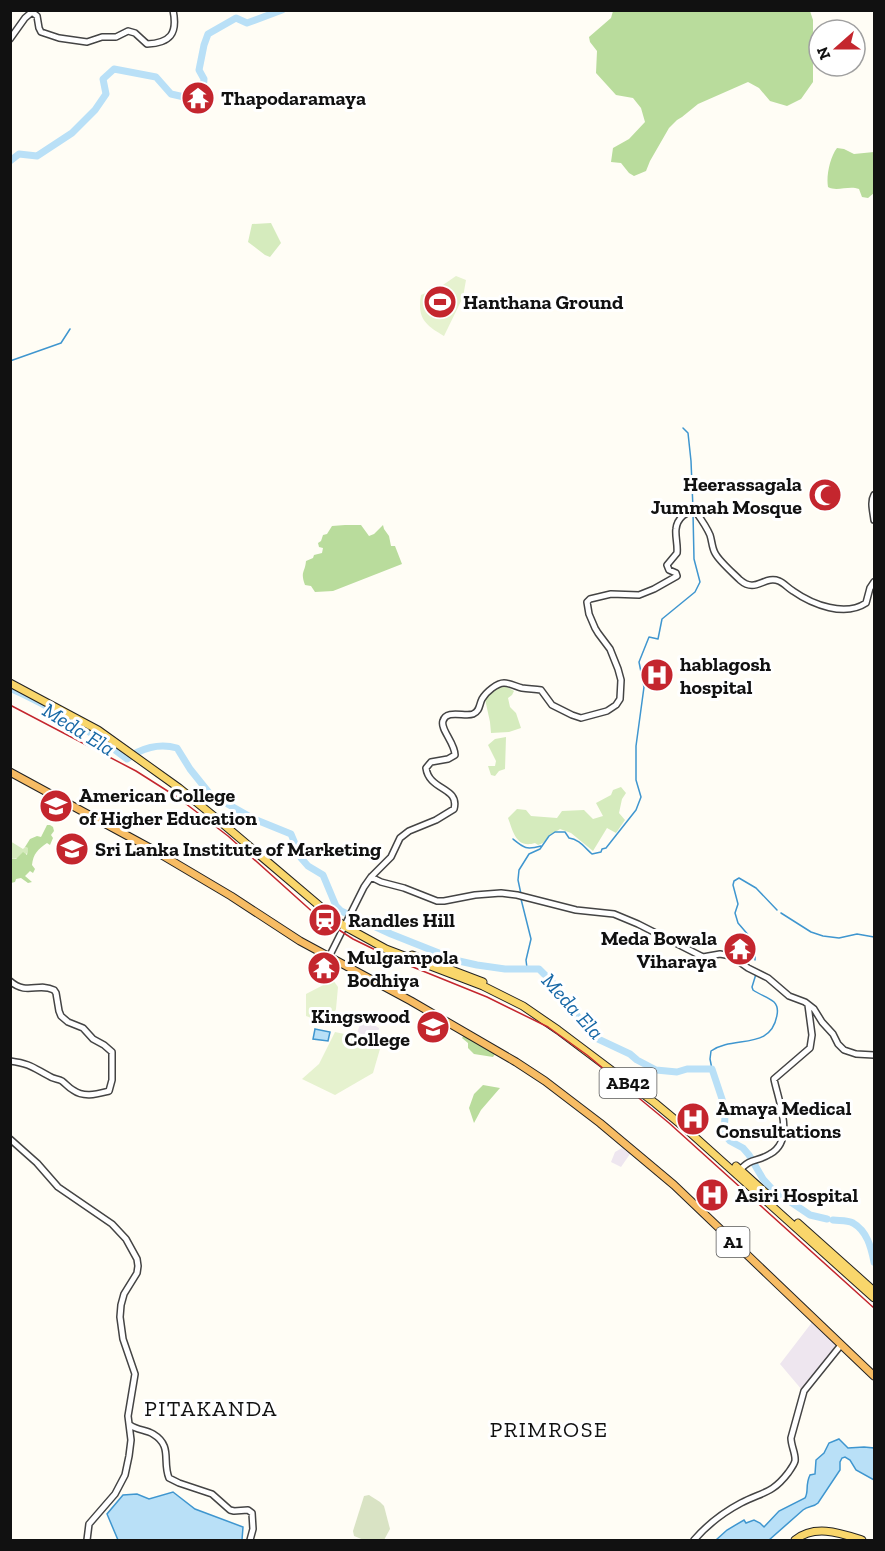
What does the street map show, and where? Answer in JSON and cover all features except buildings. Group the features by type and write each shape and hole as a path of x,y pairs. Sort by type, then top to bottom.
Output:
{"highway":[{"name":"A1","path":"10,772 150,848 231,896 300,941 411,1001 516,1062 573,1101 674,1185 874,1376"}],"main road":[{"name":"AB42","path":"10,683 92,726 192,798 327,913 372,938 469,975 532,1006 654,1096 874,1291"},
{"name":"AB42","path":"738,1171 874,1298"},
{"path":"795,1540 805,1534 826,1530 862,1540"}],"street":[{"path":"10,39 32,12 37,16 41,32 59,38 87,42 102,37 116,37 128,32 135,33 147,44 159,43 171,37 174,32 173,10"},
{"path":"874,495 872,507 874,520"},
{"path":"329,957 364,887 391,857 400,838 409,831 436,820 454,809 456,804 450,792 432,782 426,768 431,762 448,759 455,755 454,746 442,720 449,715 474,714 486,694 504,683 538,689 544,693 552,705 575,717 581,718 613,708 620,699 621,680 610,649 593,624 586,602 611,594 639,595 677,576 669,570 667,565 677,553 676,528 681,516 687,512 694,512 710,534 717,556 742,582 749,585 753,586 772,580 780,581 809,600 828,607 846,610 859,608 866,603 874,582"},
{"path":"371,877 437,901 501,893 518,895 576,910 614,914 703,957 720,954 731,956 768,978 789,996 805,1002 814,1009 844,1050 856,1054 874,1055"},
{"path":"10,981 18,987 30,989 50,987 54,990 61,1016 68,1022 83,1028 93,1040 112,1052 112,1080 109,1091 94,1095 78,1093 33,1066 10,1061"},
{"path":"738,1171 754,1159 772,1154 780,1144 784,1120 780,1096 774,1079 810,1048 812,1035 808,1005"},
{"path":"10,1140 37,1163 58,1187 111,1224 130,1246 137,1259 137,1273 124,1294 120,1317 123,1339 135,1374 128,1416 131,1440 125,1474 115,1494 89,1524 87,1540"},
{"path":"694,1540 718,1518 741,1503 774,1488 790,1471 795,1460 791,1438 804,1391 841,1345"},
{"path":"130,1425 135,1429 152,1433 162,1441 166,1448 166,1471 169,1478 179,1484 212,1494 230,1510 248,1510 252,1513 253,1529 250,1540"}],"shaded area":[{"path":"361,1022 379,1028 377,1037 357,1033"},
{"path":"622,1148 630,1154 621,1167 611,1162 615,1152"},
{"path":"813,1321 838,1345 802,1390 780,1364"}],"green space":[{"path":"613,11 810,11 812,18 807,18 807,78 813,78 813,82 801,99 787,106 770,101 759,88 748,82 698,104 669,128 646,171 634,176 621,163 611,162 613,148 629,139 645,122 641,108 633,98 616,95 596,73 597,51 589,37 611,18"},
{"path":"837,148 854,154 874,152 874,193 868,198 862,197 859,189 828,187 829,167"},
{"path":"271,223 281,243 270,257 248,242 252,224"},
{"name":"Hanthana Ground","path":"456,276 466,280 463,297 444,336 424,320 420,310 421,295 440,287"},
{"path":"361,525 369,536 383,525 391,546 395,546 402,564 333,591 315,592 311,586 305,585 303,574 306,561 322,553 323,548 319,547 318,543 332,526"},
{"path":"503,685 514,691 508,698 521,728 509,732 491,733 485,699 496,688"},
{"path":"506,737 505,769 499,771 495,776 491,775 488,766 495,766 496,761 488,745 495,739"},
{"path":"621,787 626,793 619,813 625,820 616,833 607,828 593,851 571,833 560,829 538,845 523,843 516,838 508,818 517,809 526,810 531,816 557,818 562,811 584,810 593,819 603,816 596,803"},
{"path":"47,825 53,827 54,831 51,835 53,838 50,845 47,843 35,855 32,865 35,869 33,873 30,871 25,876 32,882 28,883 21,878 11,883 11,859 16,859 23,852 27,855 28,848 25,847 30,839 41,837"},
{"path":"10,841 23,849 28,848 26,854 11,859"},
{"path":"333,980 338,987 336,1009 331,1022 306,1016 306,994"},
{"path":"335,1032 382,1042 373,1073 335,1095 302,1079 319,1064"},
{"path":"464,1035 495,1054 493,1057 474,1054 462,1038"},
{"path":"483,1085 500,1088 481,1110 474,1123 469,1108 474,1094"},
{"path":"369,1495 384,1506 390,1529 384,1540 364,1540 354,1536 353,1531 364,1496"}],"water":[{"path":"315,1029 330,1032 328,1041 313,1039"},
{"path":"839,1439 848,1448 874,1448 874,1480 856,1470 850,1460 842,1458 840,1470 818,1503 803,1510 769,1540 716,1540 744,1520 746,1523 754,1520 764,1527 779,1511 805,1498 810,1475 815,1474 816,1460 824,1453 829,1443"},
{"path":"173,1492 195,1509 243,1527 242,1540 118,1540 107,1514 123,1495 137,1494 149,1499"}],"waterway":[{"path":"10,161 19,154 37,156 72,133 95,110 106,94 103,79 114,69 156,77 171,94 193,99 199,98 203,93 204,79 199,70 208,34 236,18 247,23 282,10"},
{"path":"10,361 61,343 70,329"},
{"path":"683,428 688,433 693,509"},
{"path":"521,894 518,880 519,870 529,854 540,849 549,836 555,832 565,832 569,838 579,842 592,854 601,852 636,810 641,797 636,780 636,746 644,687 639,662 649,637 658,639 662,619 695,592 700,582 694,559 693,513"},
{"name":"Meda Ela","path":"10,688 71,720 127,759 150,748 164,746 177,748 210,794 254,819 291,834 301,858 308,866 323,875 336,906 341,911 459,961 505,969 539,969 554,984 587,1029 598,1039 630,1054 656,1070 677,1072 687,1069 712,1069 723,1102 724,1134 730,1141 743,1148 773,1190 810,1215 827,1219"},
{"path":"513,839 526,847 541,846"},
{"path":"755,960 755,946 738,923 735,913 738,904 734,881 739,878 756,888 777,910"},
{"path":"521,899 531,939 526,960 527,968"},
{"path":"781,913 811,932 823,936 839,938 857,934 874,937"},
{"path":"712,1069 711,1051 720,1046 760,1038 767,1034 773,1026 778,1010 772,1000 753,990 756,974"},
{"name":"Meda Ela","path":"833,1220 851,1222 862,1230 870,1245 874,1262"}],"railway":[{"path":"10,705 136,771 177,797 228,836 316,915 353,939 398,961 487,997 548,1027 587,1055 669,1123 874,1308"}],"place":[{"name":"Thapodaramaya","path":"198,98"},
{"name":"Hanthana Ground","path":"440,302"},
{"name":"Heerassagala Jummah Mosque","path":"825,495"},
{"name":"hablagosh hospital","path":"657,675"},
{"name":"American College of Higher Education","path":"56,806"},
{"name":"Sri Lanka Institute of Marketing","path":"72,849"},
{"name":"Randles Hill","path":"325,920"},
{"name":"Meda Bowala Viharaya","path":"740,949"},
{"name":"Mulgampola Bodhiya","path":"324,968"},
{"name":"Kingswood College","path":"433,1027"},
{"name":"Amaya Medical Consultations","path":"693,1119"},
{"name":"Asiri Hospital","path":"712,1195"}],"district":[{"name":"PITAKANDA","path":"211,1408"},
{"name":"PRIMROSE","path":"549,1429"}]}
